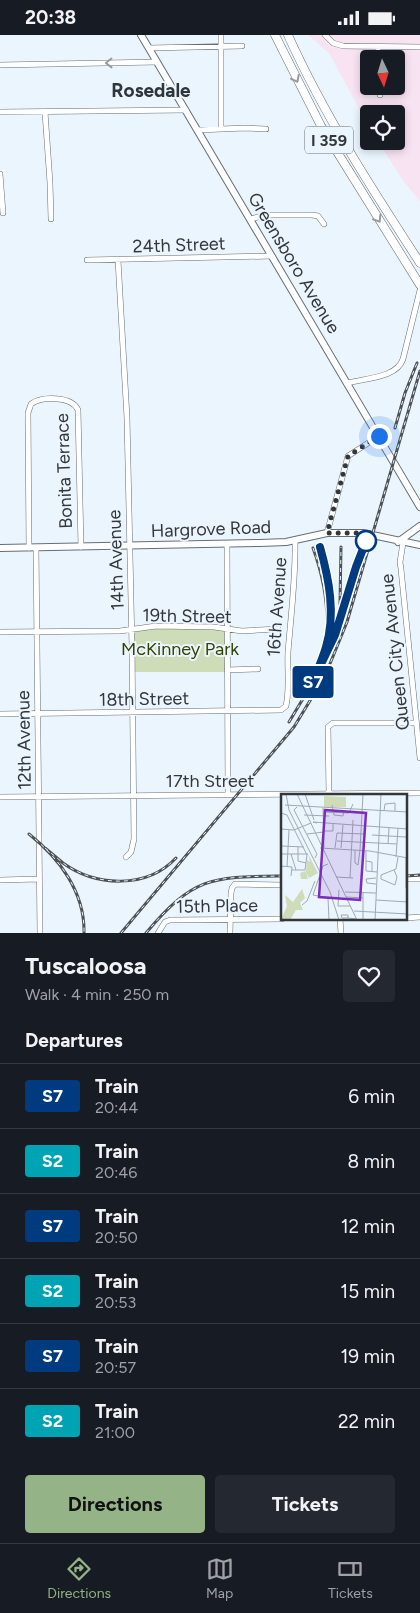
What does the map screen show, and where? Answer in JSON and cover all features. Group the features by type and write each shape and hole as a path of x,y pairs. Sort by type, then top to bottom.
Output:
{"highway":[{"name":"I 359","path":"275,35 321,126 420,285"},
{"name":"I 359","path":"288,35 330,119 420,263"}],"main road":[{"name":"Greensboro Avenue","path":"141,35 420,507"},
{"path":"401,542 420,526"},
{"name":"Hargrove Road","path":"0,548 269,543 327,533 363,533 420,545"}],"street":[{"path":"221,35 221,129"},
{"path":"325,35 333,43 343,46 420,47"},
{"path":"149,49 242,46"},
{"path":"0,65 157,62"},
{"path":"0,112 186,110"},
{"path":"44,112 51,219"},
{"path":"198,131 266,129"},
{"path":"0,174 3,213"},
{"path":"251,219 265,215 312,215 318,216 324,224"},
{"name":"24th Street","path":"87,260 272,256"},
{"name":"14th Avenue","path":"118,260 127,417 132,628 134,839 126,857"},
{"path":"348,383 390,373 398,368 403,359 420,290"},
{"name":"Bonita Terrace","path":"32,548 28,413 31,404 42,399 67,400 74,403 78,410 80,547"},
{"path":"327,533 348,456 379,436"},
{"name":"16th Avenue","path":"286,706 295,540"},
{"name":"Queen City Avenue","path":"401,542 400,562 417,711 416,723 420,758"},
{"path":"227,544 228,795"},
{"name":"12th Avenue","path":"32,548 37,632 40,933"},
{"name":"19th Street","path":"0,632 120,631 156,626 227,628 242,631 278,629"},
{"path":"227,670 258,669"},
{"name":"18th Street","path":"0,714 281,710 286,706"},
{"path":"328,794 328,727 332,723 416,723"},
{"name":"17th Street","path":"328,794 420,793"},
{"name":"17th Street","path":"0,797 281,794"},
{"path":"0,880 39,879"},
{"path":"230,933 231,893 235,884 281,885"},
{"name":"15th Place","path":"158,933 165,922 170,919 281,919"}],"shaded area":[{"path":"308,35 420,35 420,201 404,182 384,150 405,150 405,105 360,105 360,110 329,53"}],"green space":[{"name":"McKinney Park","path":"132,628 227,628 227,672 132,672"}],"railway":[{"path":"395,428 405,393 417,363"},
{"path":"121,933 294,727 325,676 347,622 420,371"},
{"path":"340,604 341,547"},
{"path":"313,548 321,573 326,599 327,625 324,651"},
{"path":"289,722 310,687 335,635 362,550"},
{"path":"29,834 60,865 68,877 80,904 84,933"},
{"path":"45,848 76,871 90,877 106,880 136,880 164,868 176,858"},
{"path":"408,876 420,875"},
{"path":"146,933 178,900 192,890 206,884 221,879 238,877 281,876"}],"train":[{"name":"S7","path":"320,547 329,583 330,613 327,645 310,687 335,635 366,541"}],"district":[{"name":"Rosedale","path":"151,90"}],"route":[{"path":"366,541 367,534 363,533 327,533 348,456 351,452 379,436"}]}
